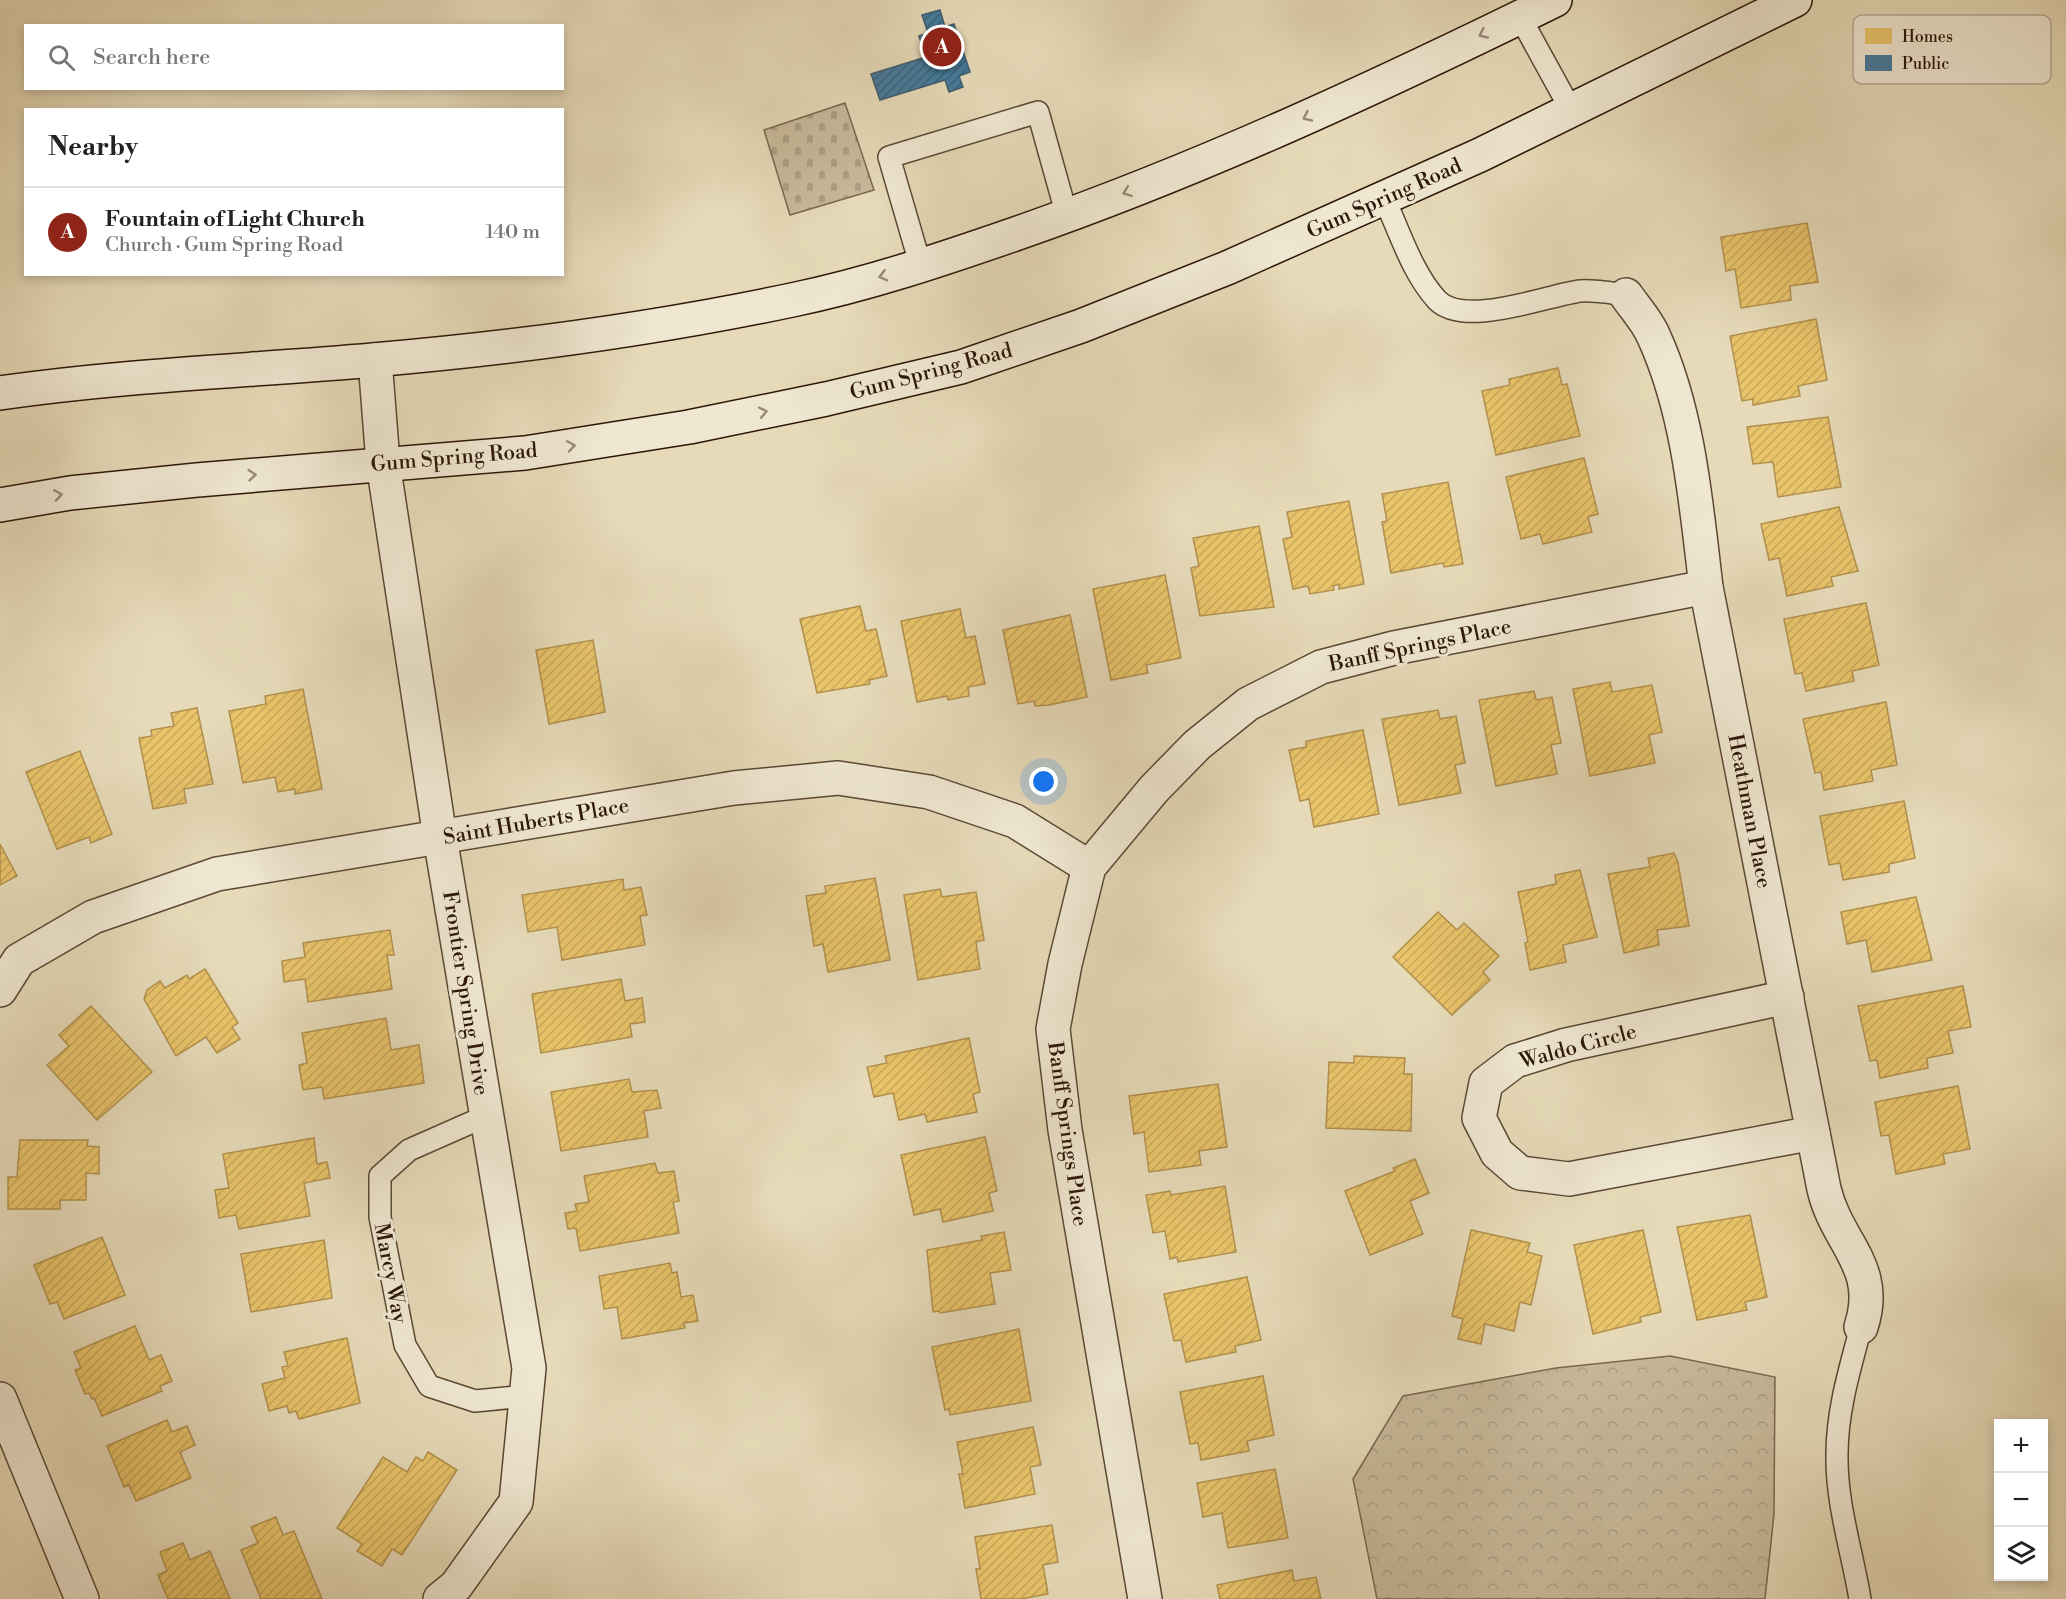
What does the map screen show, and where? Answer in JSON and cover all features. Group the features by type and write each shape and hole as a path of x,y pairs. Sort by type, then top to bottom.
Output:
{"street":[{"path":"0,393 68,383 375,360 544,342 793,300 921,267 1067,216 1232,151 1555,0"},
{"name":"Gum Spring Road","path":"0,505 70,493 383,463 525,453 689,428 961,367 1082,326 1216,272 1480,155 1795,0"},
{"name":"Heathman Place","path":"1626,295 1654,335 1677,402 1697,510 1706,587 1828,1208 1865,1277 1868,1297 1861,1327"},
{"name":"Frontier Spring Drive","path":"375,360 383,463 440,837 529,1368 516,1502 456,1586 440,1599"},
{"name":"Banff Springs Place","path":"1145,1599 1065,1130 1053,1029 1065,964 1089,867 1154,789 1197,745 1248,704 1320,667 1394,648 1706,587"},
{"name":"Saint Huberts Place","path":"0,990 19,960 93,917 217,874 734,788 838,778 929,792 1015,821 1089,867"},
{"name":"Waldo Circle","path":"1787,997 1566,1045 1515,1061 1486,1083 1479,1118 1497,1153 1520,1173 1569,1179 1813,1133"},
{"path":"0,1399 82,1599"}],"lane":[{"path":"1520,17 1571,110"},
{"path":"921,267 889,157 1038,112 1067,216"},
{"path":"1384,198 1426,284 1438,301 1450,309 1480,311 1581,291 1626,295"},
{"name":"Marcy Way","path":"486,1116 409,1150 380,1176 380,1217 405,1345 429,1386 475,1401 526,1396"},
{"path":"1860,1599 1838,1487 1836,1454 1844,1392 1861,1327"}],"green space":[{"path":"845,103 874,190 790,215 764,130"},
{"path":"1670,1356 1775,1377 1774,1514 1765,1599 1377,1599 1353,1479 1403,1396 1556,1368"}],"building: Homes":[{"path":"1807,223 1818,282 1790,286 1791,300 1741,308 1735,269 1726,271 1721,237"},
{"path":"1816,319 1827,380 1798,386 1800,396 1753,405 1753,399 1742,401 1730,336"},
{"path":"1558,368 1562,385 1567,384 1580,436 1496,455 1482,391 1510,385 1509,379"},
{"path":"1828,417 1841,487 1778,497 1773,462 1753,464 1747,427"},
{"path":"1584,458 1598,514 1588,517 1592,532 1543,544 1540,534 1521,539 1506,477"},
{"path":"1448,482 1463,564 1444,567 1443,563 1391,573 1382,522 1387,521 1382,494"},
{"path":"1349,501 1364,584 1339,589 1339,584 1333,586 1334,590 1310,594 1308,586 1293,589 1283,539 1292,537 1287,512"},
{"path":"1839,507 1858,571 1831,577 1833,586 1787,596 1779,558 1769,560 1761,524"},
{"path":"1259,526 1274,607 1200,616 1191,568 1199,566 1193,538"},
{"path":"1165,575 1181,658 1146,665 1148,673 1111,680 1093,589"},
{"path":"1866,603 1879,665 1852,671 1854,681 1806,691 1802,673 1795,674 1784,619"},
{"path":"860,606 866,631 876,629 887,676 869,680 870,684 817,693 800,619"},
{"path":"960,609 966,638 975,636 985,684 968,687 969,696 948,700 947,696 917,702 901,621"},
{"path":"1070,615 1087,697 1049,705 1035,706 1034,701 1018,704 1003,630"},
{"path":"593,640 605,712 549,724 536,650"},
{"path":"1610,682 1612,692 1652,685 1662,732 1649,735 1655,763 1590,776 1573,689"},
{"path":"303,689 322,789 295,794 295,789 278,792 275,777 243,783 229,711 266,704 265,696"},
{"path":"1534,691 1536,700 1552,697 1561,743 1551,745 1557,774 1496,786 1479,700"},
{"path":"1886,702 1897,765 1871,770 1873,781 1824,790 1821,772 1815,773 1803,719"},
{"path":"197,708 213,784 184,789 186,803 153,809 139,738 152,736 151,730 174,726 171,713"},
{"path":"1438,710 1440,719 1456,716 1465,763 1455,765 1461,793 1399,805 1382,719"},
{"path":"1363,730 1379,814 1314,827 1309,799 1300,801 1289,750 1306,747 1306,741"},
{"path":"80,751 112,834 91,843 89,837 57,849 26,772"},
{"path":"1904,801 1915,858 1889,864 1889,872 1843,880 1840,863 1829,865 1820,816"},
{"path":"0,844 17,876 0,885"},
{"path":"1674,853 1678,863 1689,926 1657,930 1659,945 1624,953 1608,874 1650,867 1648,858"},
{"path":"1580,870 1597,937 1563,945 1566,962 1530,970 1525,943 1528,942 1518,892 1556,884 1555,875"},
{"path":"875,878 890,960 828,972 823,944 814,946 806,896 826,893 825,886"},
{"path":"623,879 624,890 641,887 647,915 640,916 645,945 562,960 557,927 528,932 522,895"},
{"path":"940,889 942,897 976,892 984,940 976,942 980,969 918,980 904,895"},
{"path":"1916,897 1932,960 1872,972 1866,940 1847,944 1841,912"},
{"path":"1438,912 1457,930 1464,923 1499,956 1483,972 1490,980 1452,1015 1393,957"},
{"path":"390,930 394,955 387,955 392,989 308,1002 305,979 284,982 282,961 305,957 303,943"},
{"path":"205,969 238,1023 232,1027 240,1039 217,1053 206,1037 176,1056 144,999 147,990 160,981 165,988 187,975 189,979"},
{"path":"621,979 625,1001 642,998 645,1022 630,1024 632,1037 541,1053 532,994"},
{"path":"1963,986 1971,1027 1948,1031 1953,1053 1927,1058 1928,1068 1880,1078 1877,1060 1870,1061 1858,1006"},
{"path":"91,1006 152,1072 97,1120 47,1065 69,1046 59,1035"},
{"path":"386,1018 391,1050 419,1045 424,1083 324,1099 322,1087 303,1090 299,1065 307,1063 302,1033"},
{"path":"969,1038 980,1092 973,1094 977,1112 927,1122 925,1114 899,1120 893,1093 874,1097 867,1067 887,1063 885,1056"},
{"path":"1354,1056 1405,1058 1404,1074 1412,1074 1411,1131 1326,1128 1329,1062 1354,1063"},
{"path":"629,1079 632,1092 657,1090 661,1108 644,1111 648,1137 561,1151 551,1092"},
{"path":"1218,1084 1227,1147 1199,1151 1201,1165 1149,1172 1144,1132 1134,1134 1129,1096"},
{"path":"1958,1086 1970,1149 1943,1154 1945,1164 1896,1174 1889,1135 1881,1136 1875,1102"},
{"path":"985,1137 997,1191 989,1193 993,1211 943,1222 940,1209 914,1215 901,1155"},
{"path":"314,1138 317,1164 327,1162 330,1178 304,1183 310,1216 239,1229 236,1215 219,1218 215,1190 229,1188 223,1154"},
{"path":"20,1140 88,1140 87,1146 99,1147 99,1174 86,1173 86,1200 60,1200 60,1209 8,1209 8,1177 17,1177"},
{"path":"1415,1159 1429,1193 1410,1201 1423,1234 1370,1255 1345,1191 1395,1171 1393,1168"},
{"path":"655,1163 658,1173 674,1171 679,1201 673,1202 679,1233 580,1251 576,1228 568,1229 565,1213 577,1211 575,1204 589,1202 584,1176"},
{"path":"1225,1186 1236,1252 1178,1262 1177,1257 1170,1259 1165,1231 1153,1233 1146,1195 1170,1191 1171,1195"},
{"path":"1750,1215 1767,1297 1745,1302 1747,1310 1697,1320 1677,1227"},
{"path":"1471,1230 1530,1243 1527,1252 1542,1256 1531,1305 1520,1302 1514,1331 1485,1324 1481,1344 1458,1339 1463,1319 1452,1316"},
{"path":"1643,1230 1661,1312 1640,1317 1641,1322 1593,1334 1574,1245"},
{"path":"1004,1232 1011,1270 990,1273 995,1304 940,1313 939,1311 933,1312 927,1250 982,1240 981,1236"},
{"path":"102,1237 125,1295 64,1319 57,1302 50,1304 34,1265"},
{"path":"324,1240 332,1298 251,1312 241,1254"},
{"path":"670,1263 672,1273 677,1272 681,1297 693,1295 698,1321 684,1323 685,1328 622,1339 617,1307 604,1309 599,1276"},
{"path":"1247,1277 1261,1340 1235,1346 1236,1352 1186,1362 1181,1340 1174,1341 1164,1294"},
{"path":"135,1326 149,1360 161,1355 172,1381 160,1386 162,1391 102,1416 94,1398 92,1399 89,1393 85,1394 75,1370 81,1368 74,1352"},
{"path":"1019,1329 1031,1401 950,1415 949,1409 945,1410 932,1347"},
{"path":"347,1338 360,1403 299,1419 296,1411 289,1413 287,1406 269,1411 262,1384 285,1378 282,1367 288,1366 284,1352"},
{"path":"1263,1376 1274,1435 1247,1441 1249,1451 1201,1460 1198,1443 1190,1444 1180,1392"},
{"path":"167,1420 172,1432 187,1426 195,1445 180,1452 191,1478 136,1501 129,1485 124,1487 107,1446"},
{"path":"1033,1427 1041,1465 1030,1467 1035,1494 965,1508 959,1474 963,1474 957,1442"},
{"path":"428,1452 457,1470 402,1555 392,1549 382,1566 357,1551 362,1544 337,1528 383,1457 407,1472 416,1457 423,1461"},
{"path":"1275,1469 1288,1538 1228,1548 1222,1513 1203,1517 1197,1483"},
{"path":"276,1517 283,1535 294,1531 322,1599 261,1599 241,1550 258,1543 251,1527"},
{"path":"1052,1525 1058,1562 1043,1565 1048,1594 1021,1599 981,1599 976,1569 980,1569 975,1537"},
{"path":"183,1543 190,1560 210,1551 230,1599 168,1599 158,1575 167,1571 160,1552"},
{"path":"1292,1570 1294,1581 1316,1577 1321,1599 1220,1599 1217,1585"}],"building: Public":[{"path":"940,10 945,27 954,24 970,72 959,76 963,87 949,92 945,80 880,100 871,74 926,57 919,36 928,33 922,15"}],"place":[{"name":"Fountain of Light Church","path":"942,47"}]}
